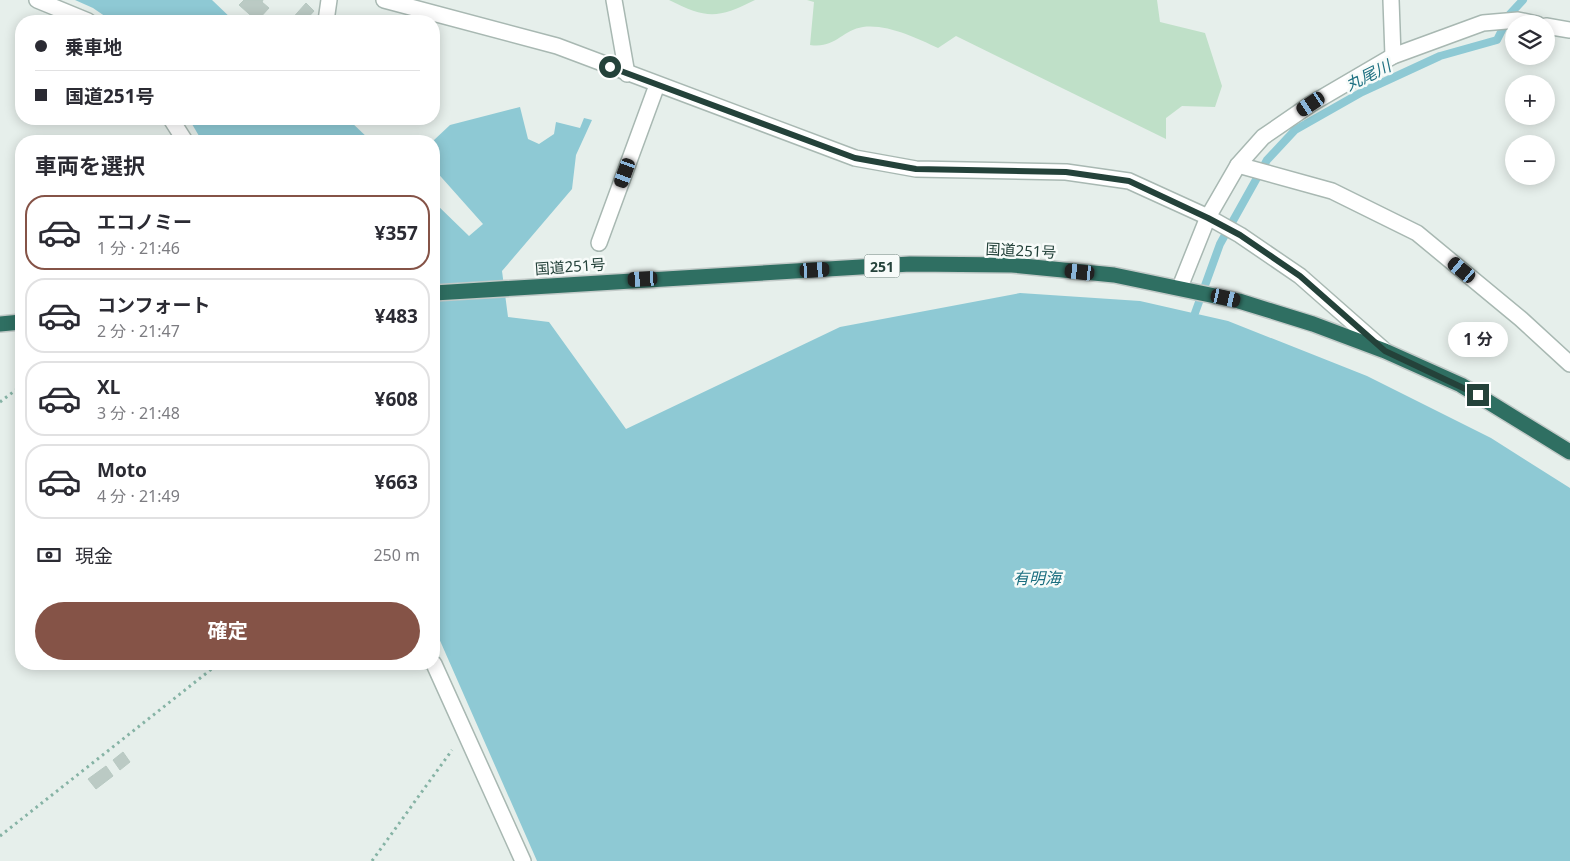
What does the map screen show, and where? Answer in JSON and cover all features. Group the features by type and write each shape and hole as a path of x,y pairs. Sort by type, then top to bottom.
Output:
{"highway":[{"name":"国道251号","path":"440,293 572,283 910,264 1012,265 1114,275 1213,295 1313,324 1385,351 1461,386 1570,452"},
{"path":"0,324 15,323"}],"street":[{"path":"37,0 73,15"},
{"path":"327,15 329,0"},
{"path":"384,0 557,46 627,74 855,158 916,169 1066,172 1129,181 1240,235 1300,276 1385,351"},
{"path":"614,0 627,74"},
{"path":"1391,0 1393,56"},
{"path":"1185,289 1214,221 1263,137 1311,104 1393,56 1482,23 1505,20"},
{"path":"1555,28 1570,30"},
{"path":"599,243 657,85"},
{"path":"1244,167 1332,191 1417,233 1521,320 1570,364"},
{"path":"437,670 523,861"}],"path":[{"path":"0,402 15,391"},
{"path":"0,836 210,670"},
{"path":"372,861 465,732"}],"green space":[{"path":"669,0 755,0 731,11 712,14 693,11"},
{"path":"807,0 1157,0 1160,22 1205,33 1222,86 1215,107 1182,106 1166,118 1166,139 956,36 938,48 892,30 863,27 849,32 832,42 810,45 814,2"}],"water":[{"path":"75,0 212,0 228,15 103,15"},
{"name":"有明海","path":"520,107 528,139 539,144 554,134 556,122 580,128 584,118 592,120 576,155 572,189 502,271 508,317 549,322 626,429 840,327 1020,293 1140,301 1228,321 1367,376 1491,438 1570,488 1570,861 537,861 440,641 440,208 469,236 483,224 440,176 439,135 450,125"},
{"path":"193,125 354,125 365,135 198,135"}],"building":[{"path":"244,0 263,0 262,2 269,8 263,15 250,15 239,5"},
{"path":"306,3 314,11 310,15 295,15"},
{"path":"123,752 130,762 120,770 113,760"},
{"path":"106,766 113,776 96,789 88,779"}],"waterway":[{"name":"丸尾川","path":"1195,313 1220,244 1267,160 1295,130 1362,92 1440,56 1497,40 1510,14 1523,0"}],"route":[{"path":"610,67 855,158 916,169 1066,172 1129,181 1240,235 1300,276 1385,351 1478,395"}]}
